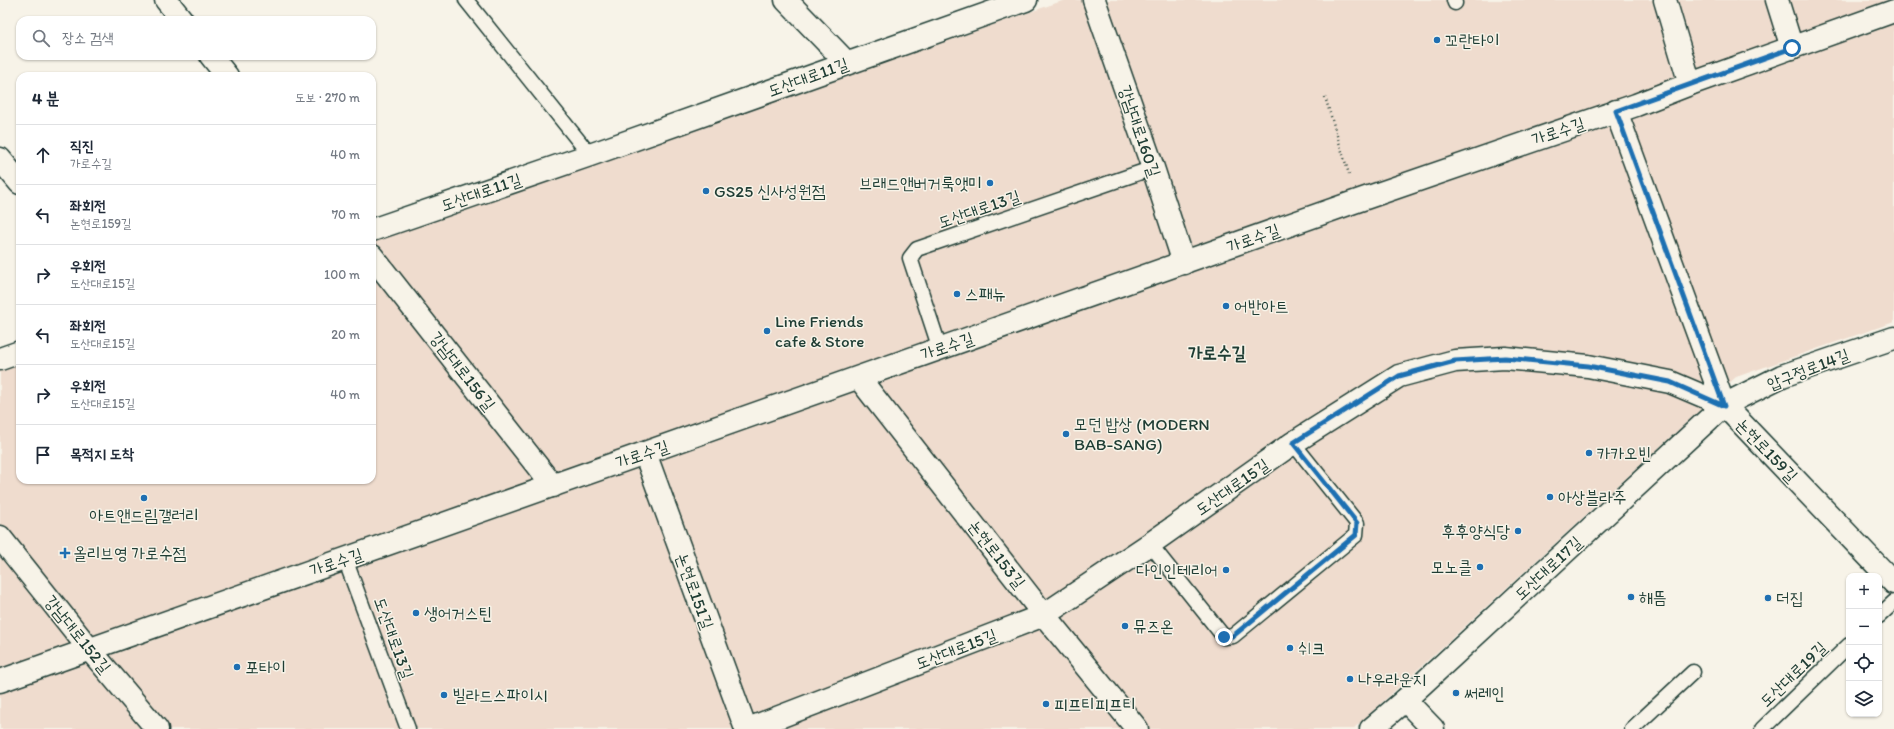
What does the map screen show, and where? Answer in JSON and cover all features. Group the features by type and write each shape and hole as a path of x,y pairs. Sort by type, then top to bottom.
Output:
{"street":[{"path":"166,0 179,16"},
{"path":"786,0 847,63"},
{"name":"도산대로11길","path":"376,229 590,155 1026,0"},
{"name":"강남대로160길","path":"1094,0 1153,168 1184,263"},
{"path":"1665,0 1690,84"},
{"path":"1777,0 1792,48"},
{"name":"가로수길","path":"0,681 1357,201 1636,105 1690,84 1894,11"},
{"path":"214,60 224,72"},
{"name":"논현로159길","path":"1616,111 1724,406 1894,583"},
{"path":"0,159 16,178"},
{"name":"강남대로156길","path":"376,261 553,486"},
{"name":"압구정로14길","path":"1724,406 1782,376 1894,338"},
{"path":"0,359 16,353"},
{"name":"도산대로15길","path":"747,729 1044,615 1150,544 1293,443 1399,376 1455,361 1505,358 1588,366 1670,382 1724,406"},
{"name":"논현로153길","path":"859,378 1044,615 1137,729"},
{"name":"도산대로17길","path":"1371,729 1405,700 1724,406"},
{"name":"논현로151길","path":"645,453 747,729"},
{"name":"강남대로152길","path":"0,538 90,650 158,729"},
{"path":"1405,700 1433,729"}],"lane":[{"path":"466,0 590,155"},
{"name":"도산대로13길","path":"940,349 910,258 917,249 1153,168"},
{"path":"1150,544 1224,637 1233,636 1356,535 1357,523 1293,443"},
{"name":"도산대로13길","path":"345,559 408,729"},
{"path":"1882,613 1894,602"},
{"name":"도산대로19길","path":"1762,729 1846,648"},
{"path":"1632,729 1693,672"}],"path":[{"path":"1325,97 1357,201"}],"shaded area":[{"path":"1065,0 1894,0 1894,322 1736,377 1353,729 0,729 0,367 16,361 16,484 376,484 376,238"}],"place":[{"name":"꼬란타이","path":"1437,40"},
{"name":"브래드앤버거룩앳미","path":"990,183"},
{"name":"GS25 신사성원점","path":"706,191"},
{"name":"스패뉴","path":"957,294"},
{"name":"어반아트","path":"1226,306"},
{"name":"Line Friends cafe & Store","path":"767,331"},
{"name":"모던 밥상 (MODERN BAB-SANG)","path":"1066,434"},
{"name":"카카오빈","path":"1589,453"},
{"name":"아상블라주","path":"1550,497"},
{"name":"아트앤드림갤러리","path":"144,498"},
{"name":"후후양식당","path":"1518,531"},
{"name":"올리브영 가로수점","path":"65,553"},
{"name":"모노클","path":"1480,567"},
{"name":"다인인테리어","path":"1226,570"},
{"name":"해뜸","path":"1631,597"},
{"name":"더집","path":"1768,598"},
{"name":"생어거스틴","path":"416,613"},
{"name":"뮤즈온","path":"1125,626"},
{"name":"쉬크","path":"1290,648"},
{"name":"포타이","path":"237,667"},
{"name":"나우라운지","path":"1350,679"},
{"name":"써레인","path":"1456,693"},
{"name":"빌라드스파이시","path":"444,695"},
{"name":"피프티피프티","path":"1046,704"}],"district":[{"name":"가로수길","path":"1217,353"}],"route":[{"path":"1224,637 1233,636 1356,535 1357,523 1293,443 1399,376 1455,361 1505,358 1588,366 1670,382 1724,406 1616,111 1792,48"}]}
